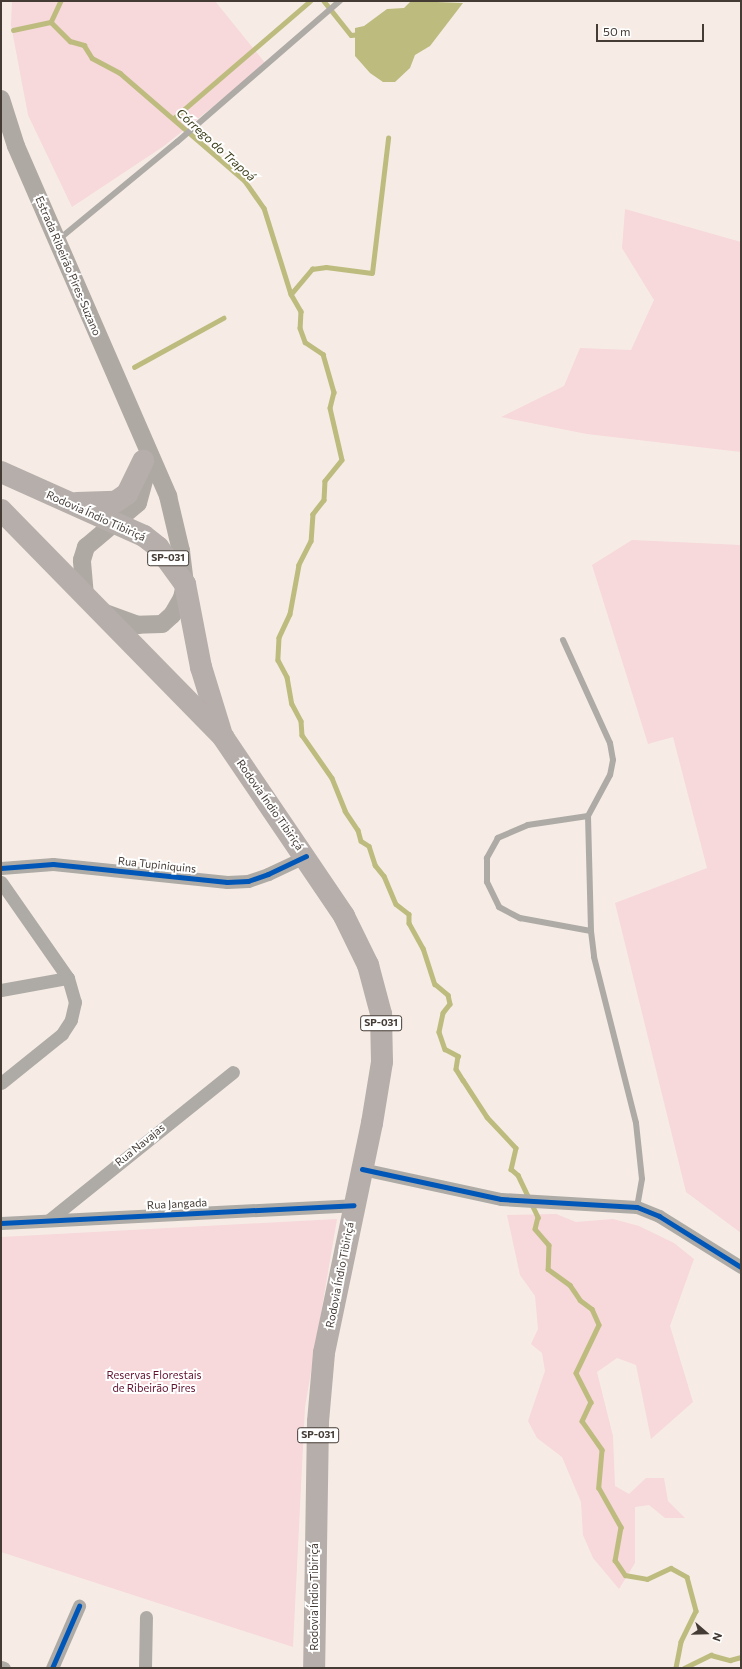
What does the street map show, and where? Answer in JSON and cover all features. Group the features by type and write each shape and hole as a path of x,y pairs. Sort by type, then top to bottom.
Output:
{"highway":[{"path":"62,502 95,504 115,502 127,494 142,461"},
{"name":"Rodovia Índio Tibiriçá","path":"1,472 62,502 116,523 144,536 158,547 185,584 201,667 223,737"},
{"name":"Rodovia Índio Tibiriçá","path":"1,510 223,737 306,856 344,916 368,966 381,1014 382,1062 362,1169 324,1353 318,1422 314,1668"}],"main road":[{"name":"Estrada Ribeirão Pires-Suzano","path":"1,100 16,146 168,496 185,584"},
{"path":"140,430 144,480 138,503 86,547 82,565 91,603 138,625 162,624 177,610 185,584"}],"street":[{"name":"Rua Tupiniquins","path":"1,868 53,864 227,882 248,881 268,874 306,856"},
{"path":"1,882 68,978 75,1002 71,1020 48,1048 1,1083"},
{"path":"1,990 68,978"},
{"name":"Rua Navajas","path":"49,1220 233,1072"},
{"path":"362,1169 501,1199 558,1201 637,1207 659,1216 741,1267"},
{"name":"Rua Jangada","path":"1,1223 354,1206"},
{"path":"52,1668 79,1606"},
{"path":"145,1668 146,1618"}],"lane":[{"path":"57,241 177,142 340,1"},
{"path":"563,640 610,743 614,760 610,775 588,816 591,931 594,957 637,1130 642,1179 637,1207"},
{"path":"588,816 528,824 498,838 487,858 487,882 498,907 520,918 591,931"}],"green space":[{"path":"12,1 215,1 266,64 164,146 72,207 28,115 11,25"},
{"path":"625,209 741,242 741,452 587,434 501,417 564,386 580,348 631,350 654,300 622,248"},
{"path":"632,540 741,545 741,1233 686,1192 615,903 707,868 673,737 648,744 592,565"},
{"path":"556,1214 576,1222 613,1219 639,1226 674,1243 694,1259 670,1326 693,1402 651,1439 636,1365 617,1358 597,1372 613,1436 615,1486 629,1494 646,1478 664,1478 668,1501 685,1518 665,1518 649,1505 635,1507 635,1563 619,1589 593,1558 583,1535 581,1502 562,1457 537,1438 528,1421 545,1371 542,1353 531,1344 538,1329 535,1296 520,1275 507,1215"},
{"name":"Reservas Florestais de Ribeirão Pires","path":"337,1219 305,1407 293,1647 1,1552 1,1237"}],"shaded area":[{"path":"411,1 463,3 430,46 415,55 410,68 395,82 383,82 370,73 355,56 355,28 364,26 387,9 404,8"}],"waterway":[{"name":"Córrego do Trapoá","path":"61,1 51,22 70,41 84,45 92,58 120,73 245,181 264,208 291,294 301,311 300,328 305,342 323,354 334,392 330,408 342,460 325,481 324,500 313,514 311,541 299,565 290,614 279,638 278,660 287,677 292,704 301,721 302,735 332,778 345,811 358,830 361,841 369,846 375,865 384,876 396,904 409,914 409,923 423,948 435,984 448,995 450,1004 443,1013 439,1032 445,1049 458,1056 456,1069 487,1117 516,1148 511,1169 518,1175 538,1217 535,1229 549,1245 548,1269 570,1285 580,1300 592,1309 599,1325 576,1373 591,1402 582,1421 602,1450 599,1488 621,1527 615,1560 625,1575 647,1579 671,1568 687,1577 696,1611 681,1642 676,1668"},
{"path":"174,118 310,1"},
{"path":"324,1 351,35 360,34"},
{"path":"13,30 51,22"},
{"path":"291,294 312,269 326,267 372,273 388,138"},
{"path":"134,367 223,318"},
{"path":"684,1668 711,1655 730,1660 741,1657"}],"cycle path":[{"path":"1,868 53,864 227,882 248,881 268,874 306,856"},
{"path":"362,1169 501,1199 637,1207 659,1216 741,1267"},
{"path":"1,1223 354,1205"},
{"path":"52,1668 79,1606"}]}
